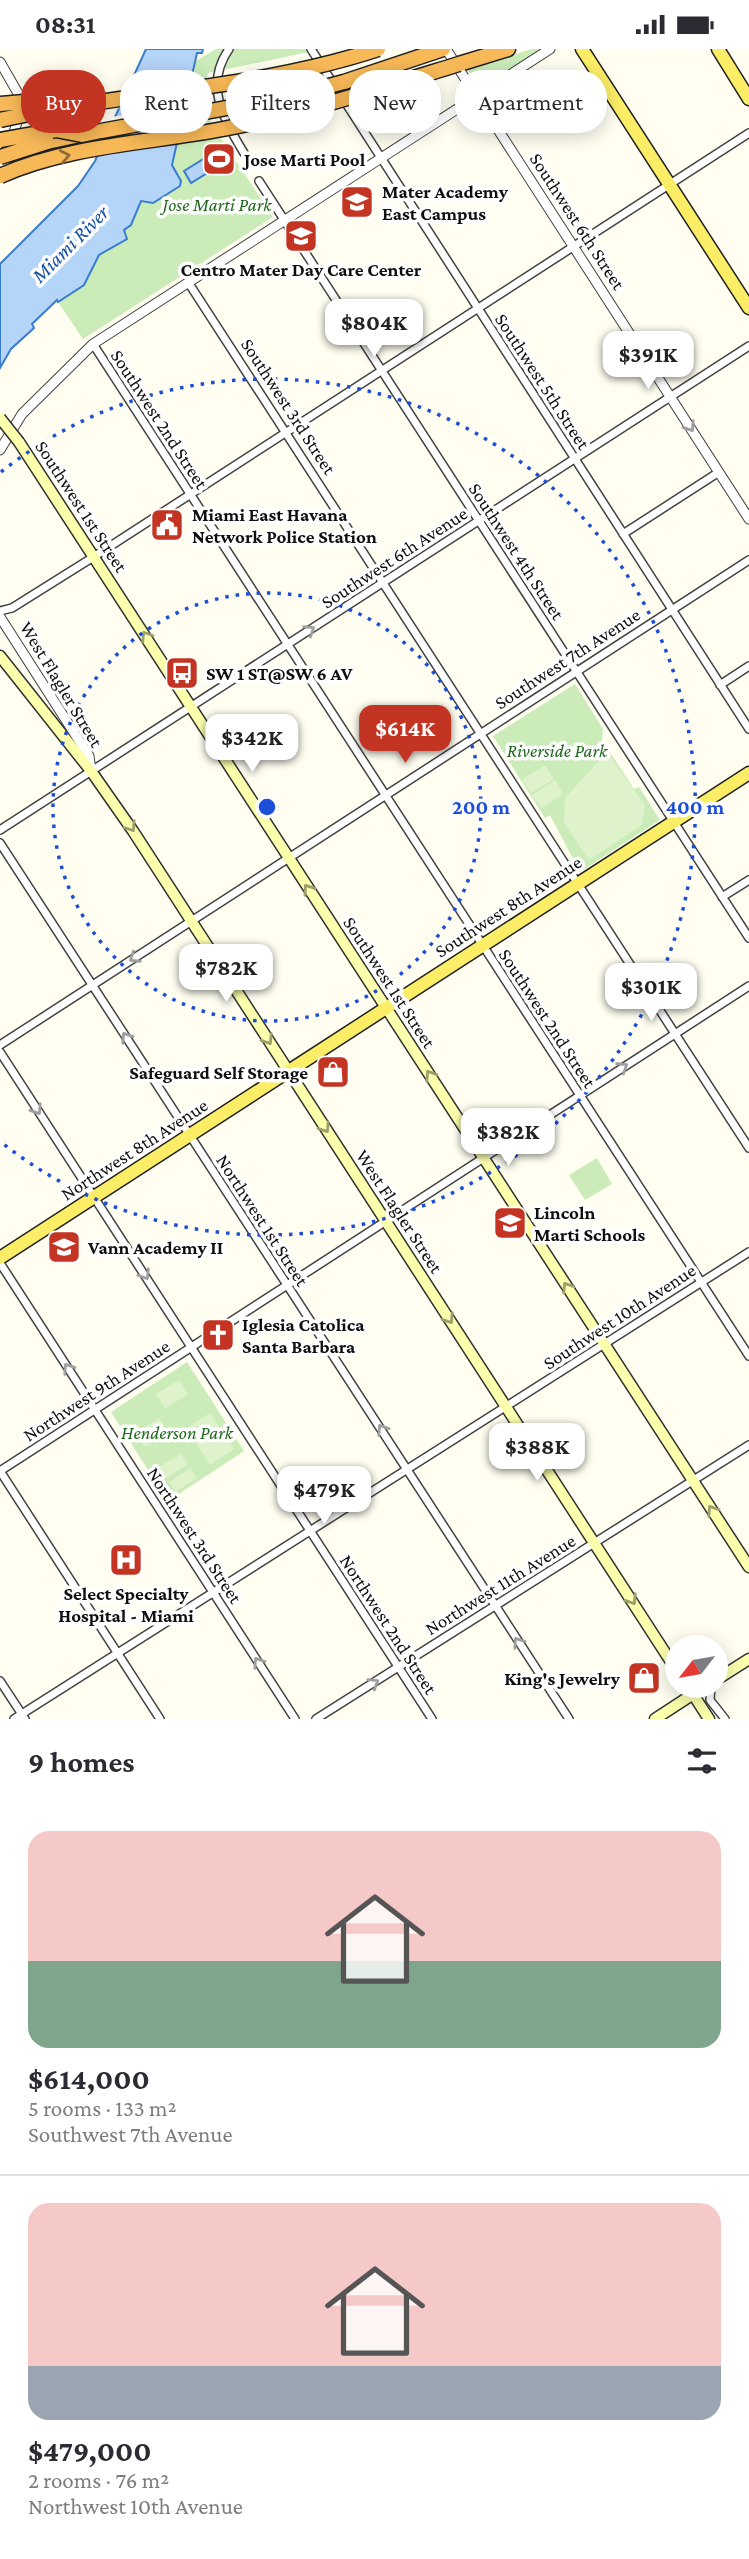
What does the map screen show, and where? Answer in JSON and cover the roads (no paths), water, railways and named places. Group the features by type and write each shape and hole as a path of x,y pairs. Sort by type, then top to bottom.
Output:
{"highway":[{"path":"106,99 272,74 378,49"},
{"path":"0,157 82,135 287,97 445,49"},
{"path":"0,176 48,159 220,129 322,107 508,49"},
{"path":"0,104 21,102"},
{"path":"0,120 21,115"},
{"path":"0,140 55,130 82,135"}],"main road":[{"path":"582,49 749,308"},
{"path":"718,49 749,99"},
{"name":"Southwest 1st Street","path":"0,418 95,556 288,859 749,1567"},
{"name":"West Flagler Street","path":"0,656 91,771 665,1652"},
{"name":"Southwest 8th Avenue","path":"288,1071 749,773"},
{"name":"Northwest 8th Avenue","path":"0,1261 288,1071"},
{"path":"728,1672 749,1659"},
{"path":"655,1719 680,1698"},
{"path":"695,1698 709,1719"}],"street":[{"path":"229,49 222,59 215,79 216,95 228,126 244,153"},
{"name":"Southwest 5th Street","path":"311,49 749,729"},
{"name":"Southwest 6th Street","path":"445,49 459,70"},
{"path":"516,70 550,49"},
{"path":"0,62 23,102 22,113 0,165"},
{"path":"0,450 22,414 93,344 455,109"},
{"name":"Southwest 6th Street","path":"500,133 749,519"},
{"path":"0,611 12,608 95,556 749,134"},
{"name":"Southwest 4th Street","path":"259,181 749,938"},
{"name":"Southwest 3rd Street","path":"188,282 749,1148"},
{"name":"Southwest 2nd Street","path":"93,344 749,1356"},
{"name":"Southwest 6th Avenue","path":"0,830 749,346"},
{"path":"623,534 719,472"},
{"name":"Southwest 7th Avenue","path":"0,1045 749,560"},
{"name":"West Flagler Street","path":"0,617 89,756 91,771"},
{"path":"720,684 749,666"},
{"name":"Northwest 1st Street","path":"0,843 569,1719"},
{"path":"722,897 749,880"},
{"name":"Northwest 9th Avenue","path":"0,1471 749,986"},
{"name":"Northwest 2nd Street","path":"0,1052 432,1719"},
{"name":"Southwest 10th Avenue","path":"14,1719 23,1717 117,1653 749,1252"},
{"name":"Northwest 3rd Street","path":"0,1261 295,1719"},
{"name":"Northwest 11th Avenue","path":"317,1719 749,1445"},
{"path":"0,1471 160,1719"},
{"path":"0,1681 23,1717"},
{"path":"710,1698 725,1719"}],"water":[{"path":"146,49 203,49 202,53 197,53 193,70 136,70"},
{"name":"Miami River","path":"120,106 120,133 179,133 172,165 181,181 180,186 153,203 141,201 131,225 124,230 127,239 99,255 84,285 58,302 57,300 32,324 34,328 11,349 0,368 0,264 78,186 95,161"},
{"path":"205,158 212,170 191,183 184,171"}],"place":[{"name":"Jose Marti Pool","path":"219,159"},
{"name":"Mater Academy East Campus","path":"357,202"},
{"name":"Centro Mater Day Care Center","path":"301,236"},
{"name":"Miami East Havana Network Police Station","path":"167,525"},
{"name":"SW 1 ST@SW 6 AV","path":"182,673"},
{"name":"Safeguard Self Storage","path":"333,1072"},
{"name":"Lincoln Marti Schools","path":"510,1223"},
{"name":"Vann Academy II","path":"64,1247"},
{"name":"Iglesia Catolica Santa Barbara","path":"218,1335"},
{"name":"Select Specialty Hospital - Miami","path":"126,1560"},
{"name":"King's Jewelry","path":"644,1678"}],"park label":[{"name":"Jose Marti Park","path":"217,204"},
{"name":"Riverside Park","path":"557,750"},
{"name":"Henderson Park","path":"177,1432"}]}
